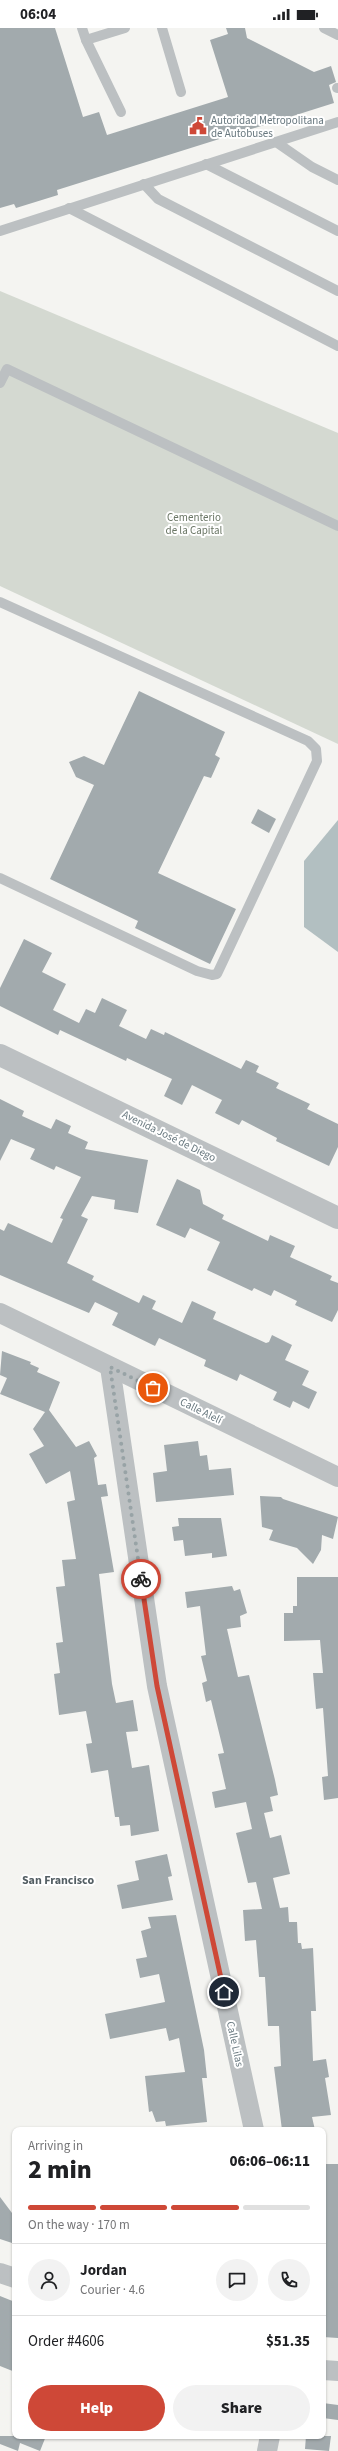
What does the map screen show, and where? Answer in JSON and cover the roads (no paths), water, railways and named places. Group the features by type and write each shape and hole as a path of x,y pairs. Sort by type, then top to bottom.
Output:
{"street":[{"name":"Avenida José de Diego","path":"0,1055 338,1218"},
{"name":"Calle Alelí","path":"0,1313 338,1477"},
{"name":"Calle Lilas","path":"110,1367 157,1686 253,2127"},
{"path":"0,2273 12,2277"},
{"path":"326,2370 338,2371"},
{"path":"267,2451 269,2439"}],"lane":[{"path":"82,28 86,40 121,112"},
{"path":"86,40 125,28"},
{"path":"162,28 181,92"},
{"path":"324,28 338,35"},
{"path":"0,230 338,122"},
{"path":"276,142 312,167 338,180"},
{"path":"206,164 338,231"},
{"path":"144,184 158,199 338,291"},
{"path":"69,208 338,346"},
{"path":"0,383 7,369 338,526"},
{"path":"0,602 308,741 316,749 317,761 218,974 212,975 197,971 0,878"}],"place":[{"name":"Autoridad Metropolitana de Autobuses","path":"198,126"}],"district":[{"name":"San Francisco","path":"58,1880"}],"park label":[{"name":"Cementerio de la Capital","path":"194,523"}]}
